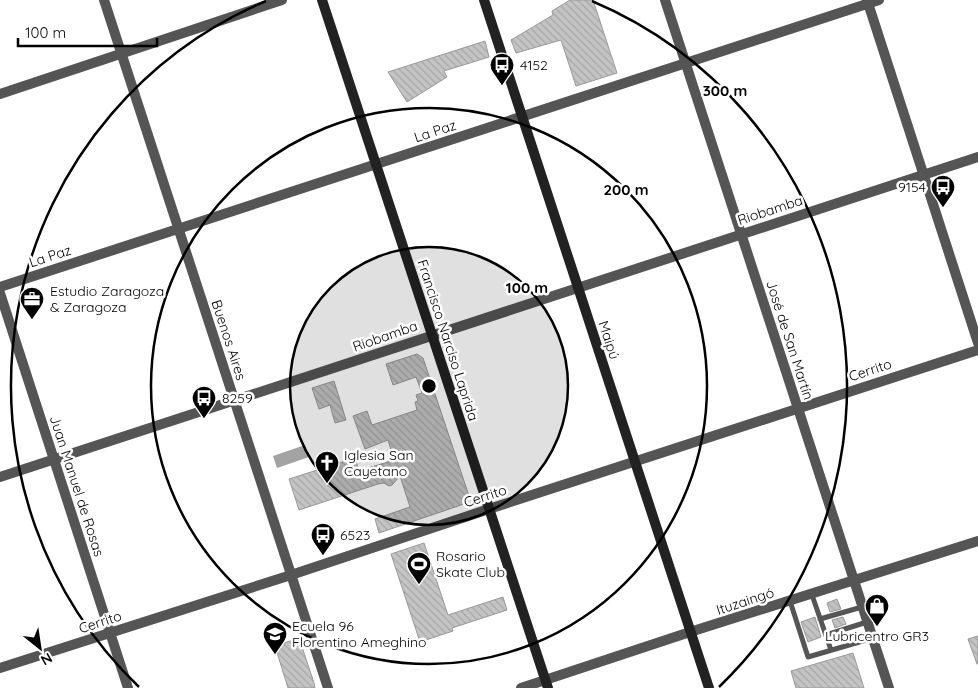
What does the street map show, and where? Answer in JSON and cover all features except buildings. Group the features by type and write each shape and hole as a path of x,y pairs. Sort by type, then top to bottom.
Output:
{"main road":[{"name":"Francisco Narciso Laprida","path":"322,0 546,684"},
{"name":"Maipú","path":"484,0 709,688"}],"street":[{"name":"Buenos Aires","path":"104,0 328,688"},
{"path":"0,94 282,0"},
{"name":"José de San Martín","path":"665,0 889,688"},
{"name":"La Paz","path":"0,287 376,165 867,2 879,0"},
{"path":"867,2 978,343"},
{"name":"Riobamba","path":"0,477 978,157"},
{"name":"Juan Manuel de Rosas","path":"0,293 128,688"},
{"name":"Cerrito","path":"0,668 291,575 634,461 978,350"},
{"name":"Ituzaingó","path":"522,688 546,684 690,632 978,541"}],"lane":[{"path":"812,594 831,650"},
{"path":"790,601 808,656 873,638"},
{"path":"820,620 863,606"},
{"path":"826,635 868,622"}],"shaded area":[{"path":"305,445 309,457 277,468 273,456"}],"place":[{"name":"4152","path":"502,86"},
{"name":"9154","path":"943,208"},
{"name":"Estudio Zaragoza & Zaragoza","path":"32,320"},
{"name":"8259","path":"204,419"},
{"name":"Iglesia San Cayetano","path":"327,484"},
{"name":"6523","path":"323,556"},
{"name":"Rosario Skate Club","path":"419,585"},
{"name":"Lubricentro GR3","path":"877,627"},
{"name":"Ecuela 96 Florentino Ameghino","path":"275,655"}]}
